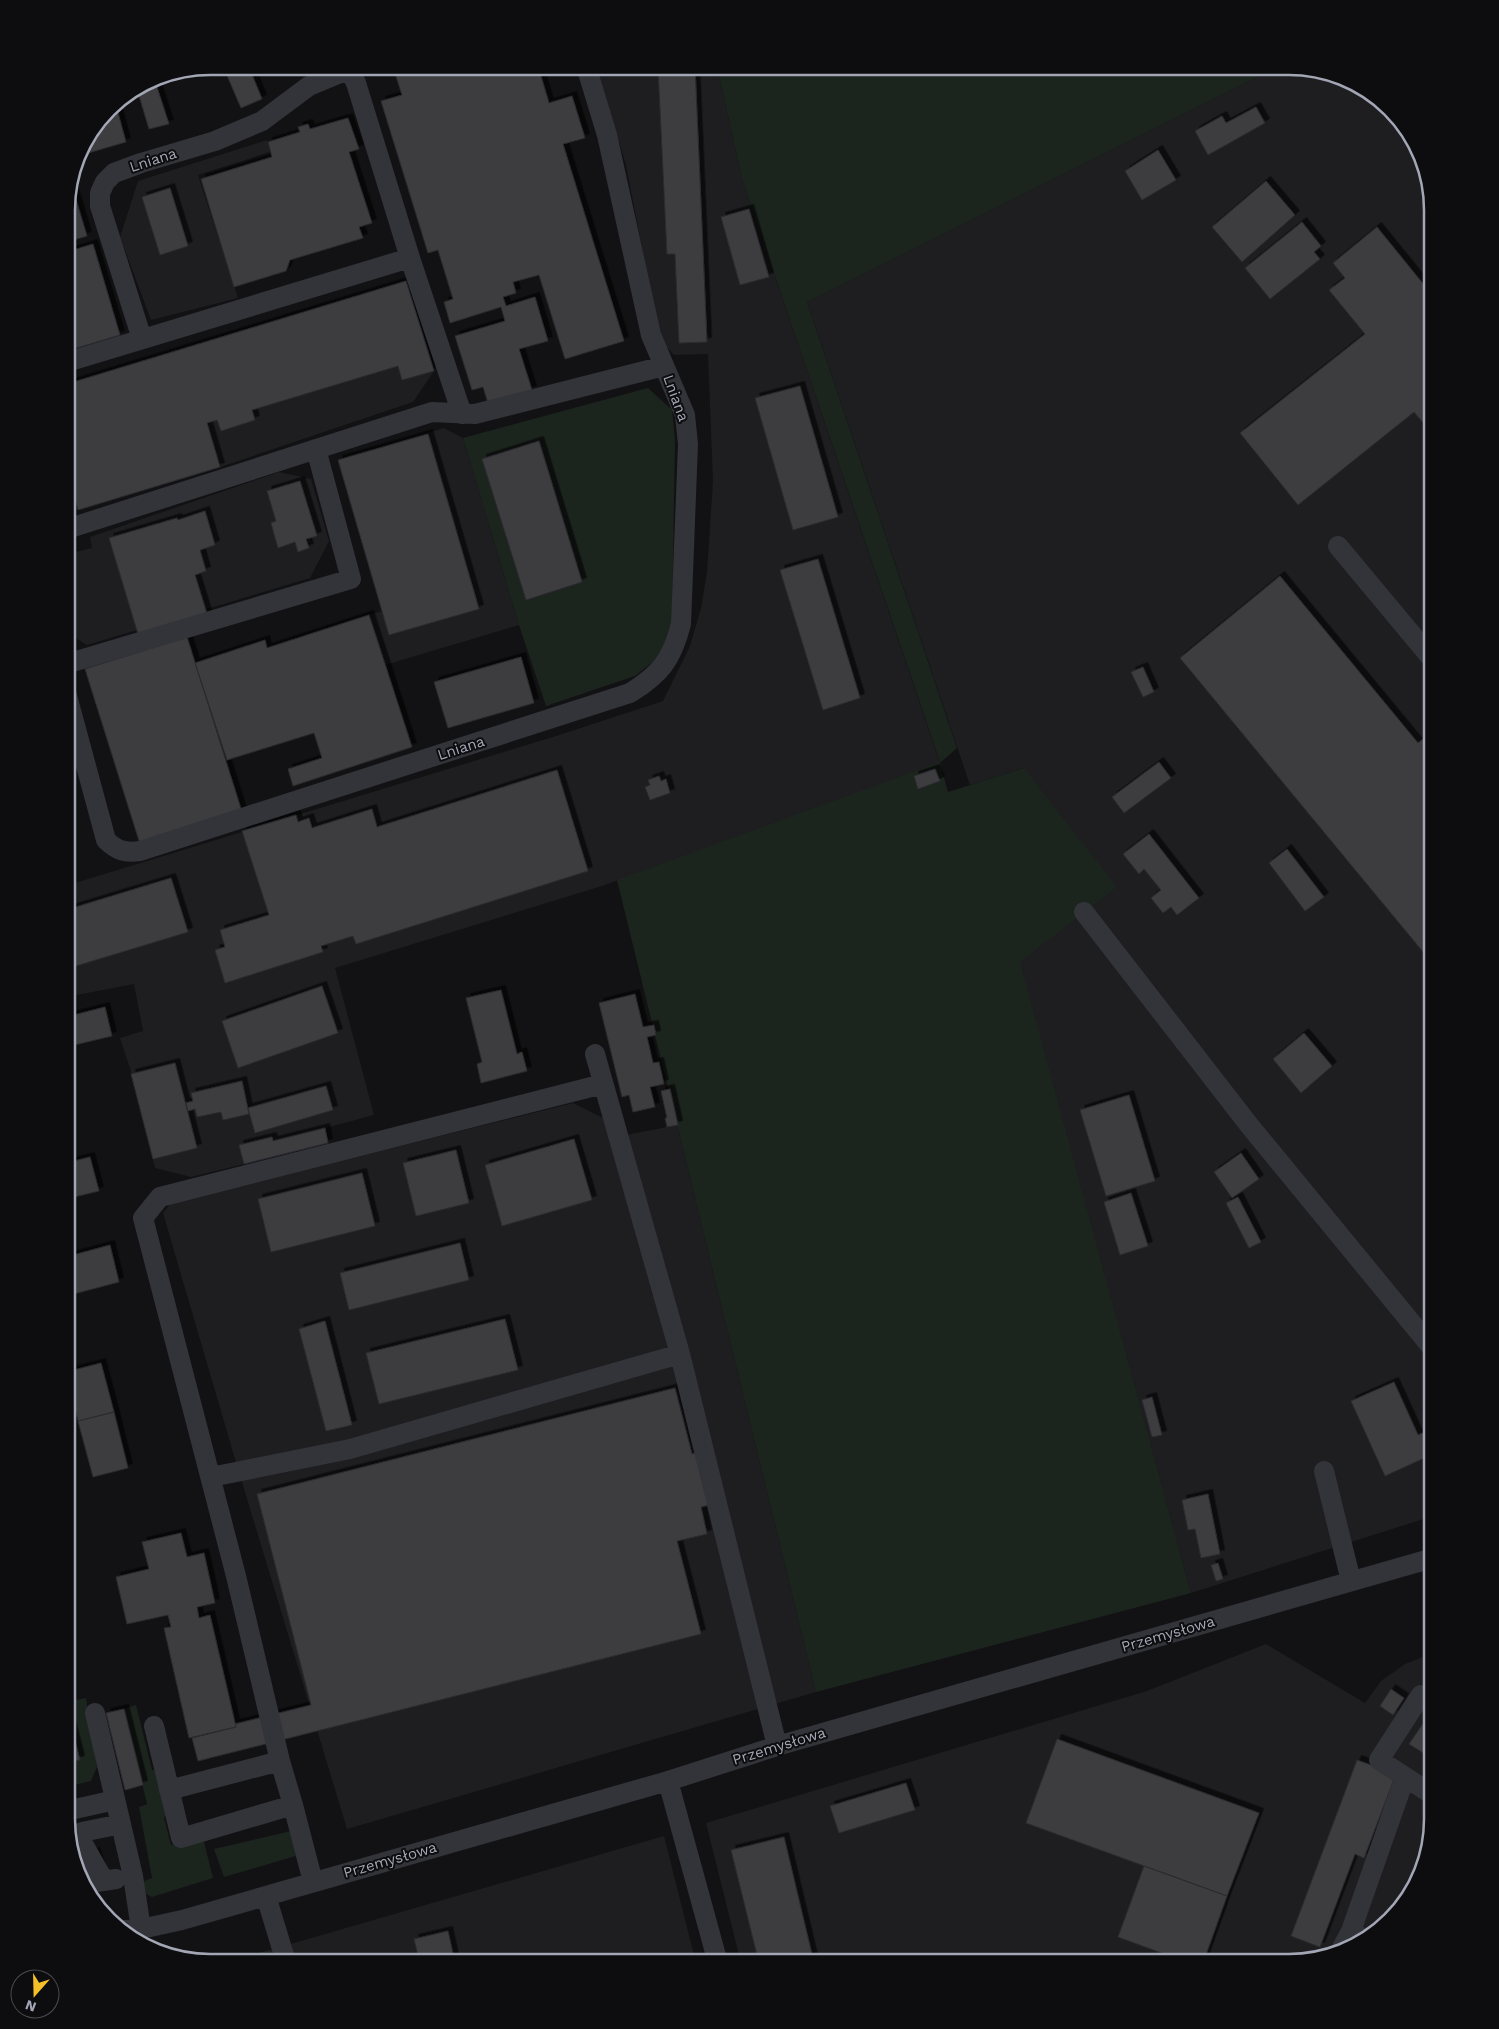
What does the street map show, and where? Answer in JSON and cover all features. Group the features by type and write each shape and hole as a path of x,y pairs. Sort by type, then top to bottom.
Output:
{"street":[{"name":"Lniana","path":"142,339 100,206 100,193 105,182 114,173 215,141 262,121 309,86 333,75"},
{"name":"Lniana","path":"354,75 410,258 462,414"},
{"name":"Lniana","path":"75,725 106,840 114,849 125,853 140,851 630,693 646,683 666,663 675,646 681,624 688,444 685,415 651,335 607,135 589,75"},
{"path":"75,359 410,258"},
{"name":"Lniana","path":"75,526 432,412 475,414 664,366"},
{"path":"75,661 351,579 316,449"},
{"path":"1338,546 1424,649"},
{"path":"1084,912 1249,1125 1424,1338"},
{"path":"595,1054 680,1354 777,1746"},
{"path":"313,1882 280,1761 211,1477 144,1218 160,1197 603,1084"},
{"path":"211,1477 350,1449 680,1354"},
{"path":"1324,1471 1351,1581"},
{"name":"Przemysłowa","path":"133,1930 266,1896 668,1781 777,1746 1424,1561"},
{"path":"1421,1695 1379,1760 1424,1790"},
{"path":"95,1713 133,1876 133,1930"},
{"path":"154,1726 181,1838 293,1805"},
{"path":"169,1790 280,1761"},
{"path":"1354,1938 1405,1777"},
{"path":"668,1781 716,1954"},
{"path":"75,1809 115,1800"},
{"path":"76,1834 121,1824"},
{"path":"76,1838 88,1877"},
{"path":"89,1880 133,1876"},
{"path":"266,1896 284,1954"}],"shaded area":[{"path":"599,75 719,75 742,179 940,763 602,886 335,968 374,1115 325,1128 329,1143 191,1177 155,1168 130,1068 120,1038 143,1031 134,984 75,995 75,883 556,736 663,701 690,646 701,608 707,572 713,481 708,354 674,355 660,340 626,165"},
{"path":"719,75 1261,75 807,302 957,748 940,763 948,792 1024,768 1117,887 1020,962 1191,1593 816,1692 617,880 940,762 742,179"},
{"path":"1261,75 1298,75 1332,82 1349,89 1371,103 1384,115 1406,142 1414,158 1419,175 1423,192 1424,210 1424,1519 1191,1593 1019,961 1024,768 970,785 807,302"},
{"path":"267,140 270,152 198,175 238,298 151,320 120,237 138,181"},
{"path":"406,281 434,371 413,402 220,467 75,511 75,382"},
{"path":"648,388 672,410 675,439 672,628 663,654 635,676 546,706 519,625 463,438"},
{"path":"444,428 463,438 519,625 385,665 369,615 382,611 338,460"},
{"path":"279,472 311,479 329,541 310,578 87,645 75,638 75,552 92,548 90,537"},
{"path":"573,1103 605,1119 611,1138 677,1125 816,1692 347,1829 163,1213 171,1203"},
{"path":"1266,1644 1365,1703 1381,1681 1405,1664 1424,1657 1423,1837 1414,1871 1396,1901 1371,1926 1357,1936 1341,1944 1307,1953 739,1954 706,1823 1147,1691"},
{"path":"86,1698 97,1767 91,1781 75,1785 75,1700"},
{"path":"136,1705 152,1770 170,1772 175,1798 164,1818 171,1845 203,1838 213,1878 152,1897 146,1894 142,1882 152,1878 139,1807 147,1804 124,1709"},
{"path":"291,1831 296,1856 224,1877 214,1849"},
{"path":"664,1836 694,1954 271,1954 270,1950"},
{"path":"270,1950 271,1954 255,1954"}],"building":[{"path":"227,75 252,75 262,99 241,108"},
{"path":"396,75 541,75 549,103 572,96 585,138 563,144 624,341 565,359 539,275 513,282 516,293 503,297 506,306 535,297 548,341 519,349 532,390 488,403 483,387 472,390 455,336 505,321 501,307 450,323 444,302 453,299 438,250 428,253 381,101 402,95"},
{"path":"658,75 695,75 707,342 679,343 675,254 667,254"},
{"path":"157,86 169,124 149,129 139,96"},
{"path":"1256,107 1265,123 1208,155 1195,131 1222,116 1226,123"},
{"path":"118,111 126,142 87,153 108,121"},
{"path":"348,118 359,149 349,152 372,223 359,227 363,238 290,260 286,271 234,287 201,179 272,157 268,142 300,132 298,127 308,124 310,129"},
{"path":"1158,150 1176,180 1142,200 1125,171"},
{"path":"1266,181 1295,215 1242,262 1212,227"},
{"path":"170,188 188,246 160,255 142,197"},
{"path":"76,198 87,236 75,240"},
{"path":"749,209 769,277 740,285 721,217"},
{"path":"1302,222 1321,246 1314,252 1320,259 1270,299 1245,268"},
{"path":"1377,227 1424,285 1424,424 1414,412 1298,505 1240,433 1365,334 1329,290 1345,278 1333,263"},
{"path":"93,244 120,335 75,349 75,250"},
{"path":"406,281 434,371 402,380 398,366 252,410 255,420 221,431 217,420 207,423 220,467 78,510 75,499 75,382"},
{"path":"800,386 838,517 793,530 755,398"},
{"path":"428,434 479,609 389,635 338,460"},
{"path":"539,441 582,582 526,600 482,459"},
{"path":"300,481 317,536 306,539 309,548 298,552 295,542 278,548 271,523 276,521 267,491"},
{"path":"205,511 215,545 200,550 206,571 195,575 207,614 138,634 109,538"},
{"path":"818,559 860,698 823,710 780,570"},
{"path":"1280,576 1418,743 1424,738 1424,953 1180,658"},
{"path":"369,615 412,747 293,786 288,769 322,758 314,733 227,760 195,663 265,640 267,648"},
{"path":"187,637 242,812 140,844 85,669"},
{"path":"521,657 534,703 448,728 434,682"},
{"path":"1143,667 1154,692 1143,697 1131,672"},
{"path":"1159,762 1171,778 1124,813 1112,797"},
{"path":"935,769 940,781 918,789 914,776"},
{"path":"557,770 588,871 356,944 353,936 321,946 323,952 225,983 215,950 225,947 220,930 269,915 242,831 296,815 298,822 309,818 312,828 372,809 377,827"},
{"path":"659,776 661,781 666,779 670,793 650,800 645,787 650,785 648,780"},
{"path":"1149,834 1199,898 1177,915 1171,907 1163,913 1151,898 1161,890 1144,869 1139,874 1123,854"},
{"path":"1287,849 1324,897 1305,911 1269,863"},
{"path":"171,878 188,932 75,966 75,907"},
{"path":"322,986 338,1033 238,1068 222,1021"},
{"path":"501,990 517,1054 522,1052 527,1071 481,1083 477,1064 482,1062 466,998"},
{"path":"635,994 643,1027 654,1025 656,1035 647,1037 653,1063 659,1062 664,1084 650,1087 655,1107 633,1112 629,1095 622,1097 599,1003"},
{"path":"105,1007 112,1036 75,1045 75,1015"},
{"path":"1304,1033 1332,1066 1301,1093 1273,1059"},
{"path":"175,1063 197,1148 153,1159 131,1074"},
{"path":"242,1081 249,1114 223,1120 221,1112 197,1117 195,1109 188,1111 186,1103 193,1101 191,1093"},
{"path":"326,1086 333,1110 255,1133 248,1108"},
{"path":"670,1089 678,1125 667,1127 661,1091"},
{"path":"1129,1095 1155,1181 1106,1196 1080,1110"},
{"path":"325,1128 328,1143 244,1164 239,1145 272,1137 273,1141"},
{"path":"574,1139 592,1200 502,1226 485,1165"},
{"path":"456,1150 469,1203 416,1216 403,1163"},
{"path":"1241,1153 1259,1179 1232,1198 1214,1172"},
{"path":"90,1157 99,1191 75,1197 75,1161"},
{"path":"362,1173 375,1226 271,1252 258,1199"},
{"path":"1131,1193 1148,1246 1120,1255 1104,1202"},
{"path":"1238,1197 1261,1242 1249,1248 1226,1203"},
{"path":"460,1243 469,1280 349,1310 340,1273"},
{"path":"110,1245 119,1282 75,1294 75,1255"},
{"path":"505,1319 518,1370 379,1404 366,1353"},
{"path":"325,1321 352,1425 326,1431 299,1329"},
{"path":"101,1363 114,1412 78,1421 75,1409 75,1370"},
{"path":"1394,1382 1418,1435 1424,1432 1424,1458 1385,1476 1351,1401"},
{"path":"675,1388 692,1454 696,1453 709,1505 701,1507 707,1534 677,1541 701,1634 198,1761 192,1738 236,1727 235,1724 311,1705 257,1494"},
{"path":"1152,1397 1162,1435 1152,1437 1142,1400"},
{"path":"114,1412 128,1468 93,1477 78,1421"},
{"path":"1208,1494 1220,1554 1201,1558 1195,1529 1188,1530 1182,1500"},
{"path":"181,1533 187,1557 204,1553 215,1603 197,1607 199,1618 210,1615 236,1727 189,1738 164,1628 171,1627 168,1615 127,1624 116,1577 149,1569 142,1542"},
{"path":"1218,1563 1223,1579 1216,1581 1211,1565"},
{"path":"1391,1689 1404,1698 1393,1715 1380,1706"},
{"path":"124,1709 143,1785 125,1790 106,1713"},
{"path":"1424,1722 1424,1753 1409,1744"},
{"path":"1057,1739 1259,1813 1227,1896 1026,1823"},
{"path":"75,1741 80,1760 75,1761"},
{"path":"1357,1760 1396,1774 1364,1858 1355,1854 1320,1947 1291,1936"},
{"path":"906,1783 915,1810 839,1833 830,1806"},
{"path":"784,1837 812,1954 757,1954 731,1850"},
{"path":"95,1852 102,1873 88,1877 81,1856"},
{"path":"1144,1866 1227,1896 1206,1954 1164,1954 1118,1937"},
{"path":"448,1931 453,1954 418,1954 414,1939"}]}
